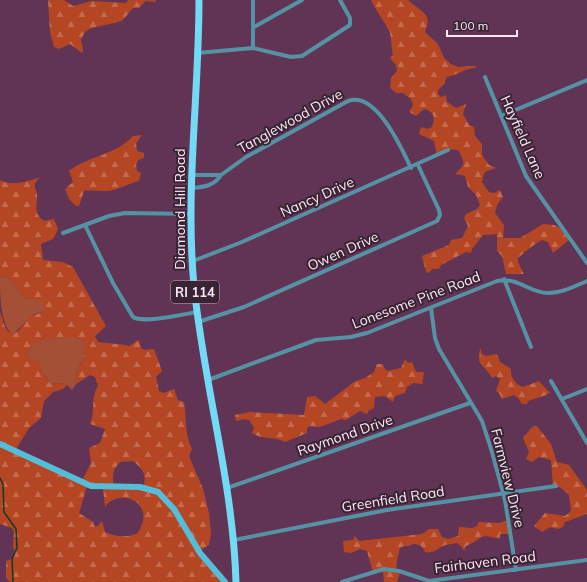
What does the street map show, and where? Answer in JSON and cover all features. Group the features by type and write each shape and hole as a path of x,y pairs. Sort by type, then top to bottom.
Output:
{"main road":[{"name":"Diamond Hill Road","path":"199,0 192,175 193,261 198,322 227,488 234,540 236,582"}],"street":[{"path":"253,0 253,48"},
{"path":"254,27 302,0"},
{"path":"197,53 253,48 290,57 306,55 350,25 350,18 340,0"},
{"name":"Hayfield Lane","path":"485,77 526,176 587,263"},
{"path":"501,116 587,80"},
{"name":"Tanglewood Drive","path":"192,188 208,186 254,152 348,101 357,99 366,103 389,126 411,168"},
{"name":"Nancy Drive","path":"193,261 242,242 418,165 448,150"},
{"name":"Owen Drive","path":"198,322 244,306 437,221 440,215 439,210 418,165"},
{"path":"192,175 221,175"},
{"path":"63,233 109,216 126,213 192,214"},
{"path":"85,225 113,283 133,317 136,319 148,319 197,312"},
{"path":"504,280 532,347"},
{"name":"Lonesome Pine Road","path":"207,380 316,340 351,337 367,333 482,286 504,280 516,281 535,290 548,293 563,290 587,281"},
{"name":"Farmview Drive","path":"431,308 435,338 439,349 486,433 509,520 516,570"},
{"path":"551,381 587,443"},
{"path":"562,399 587,389"},
{"name":"Raymond Drive","path":"227,488 470,403"},
{"path":"0,444 91,486 140,487 158,492 174,509 200,553 226,582"},
{"name":"Greenfield Road","path":"234,540 360,515 556,486"},
{"name":"Fairhaven Road","path":"342,582 384,569 399,571 429,581 587,560"}],"shaded area":[{"path":"0,276 11,279 24,298 37,299 45,304 46,311 34,314 13,334 5,324 3,317"},
{"path":"50,338 77,338 83,340 85,347 84,357 77,372 76,384 72,390 66,384 50,383 29,357 27,352 34,344"}],"green space":[{"path":"48,0 64,0 73,6 92,1 126,3 128,0 156,0 155,2 146,1 139,8 133,8 122,21 92,28 86,31 81,39 83,50 82,53 70,44 59,49 54,47 50,32"},
{"path":"371,0 408,0 427,17 428,21 425,32 438,44 444,58 451,64 458,67 475,66 476,68 468,69 447,77 444,84 438,90 438,94 441,97 446,95 447,102 456,108 466,104 463,114 469,125 474,127 475,136 482,144 482,155 489,165 496,168 485,173 482,182 489,192 494,193 500,190 503,197 497,205 495,213 504,225 503,238 520,238 543,224 554,225 560,228 569,240 553,253 548,242 542,240 530,248 518,258 518,262 524,274 506,274 502,256 497,251 497,234 483,235 472,249 471,253 466,252 441,265 439,269 432,269 429,273 426,272 422,256 449,245 451,240 462,238 468,226 464,218 466,214 477,209 480,205 476,195 468,187 465,176 456,174 463,165 463,160 459,151 453,149 448,150 437,156 434,141 419,134 421,127 428,129 432,127 434,118 432,113 424,109 416,116 409,112 413,105 411,99 403,93 396,93 390,88 391,78 397,71 396,65 390,58 393,55 390,33"},
{"path":"142,135 136,143 137,151 144,153 144,158 138,160 136,164 137,171 141,173 139,181 110,191 84,191 79,206 76,206 69,199 65,189 73,182 69,171 118,147 133,136"},
{"path":"41,177 35,183 37,194 37,212 40,218 44,221 54,219 58,229 53,239 41,244 43,260 63,262 73,267 106,326 95,336 98,342 129,346 139,340 141,348 145,350 154,349 162,371 156,377 159,391 164,393 174,389 178,400 184,402 188,438 192,449 189,456 203,489 209,513 211,533 209,545 199,551 213,572 223,582 10,582 6,578 6,561 12,559 15,554 13,546 14,532 12,528 0,524 0,312 7,330 13,334 18,331 31,316 46,311 43,304 38,300 24,298 11,279 0,276 0,180 15,183 26,182","holes":["77,338 83,340 85,352 84,358 77,372 76,384 90,375 95,377 98,386 94,395 93,414 90,424 105,429 100,443 89,448 91,463 81,483 15,451 29,428 41,418 44,401 53,392 63,389 67,385 50,383 42,372 42,365 37,360 30,359 27,352 31,346 42,340","133,461 140,467 144,473 145,480 143,489 114,487 113,474 115,468 120,462","87,486 103,488 105,507 114,499 131,499 140,506 143,512 143,517 138,533 130,536 122,536 105,532 102,521 95,527 93,522 79,513"]},
{"path":"480,347 482,354 486,356 497,354 500,362 511,369 513,378 518,384 523,387 539,381 548,391 551,392 528,401 527,404 522,404 514,395 502,399 496,391 500,379 496,376 492,378 479,361"},
{"path":"406,360 408,363 412,362 416,372 424,372 422,384 413,383 407,387 405,393 395,396 393,402 385,396 375,397 374,408 368,411 367,414 360,411 346,420 341,419 320,427 310,426 307,428 307,433 285,442 277,439 260,437 252,433 254,428 249,420 244,419 236,421 235,415 250,412 304,415 307,397 315,396 325,404 354,382 365,378 374,372 377,364 383,364 385,369 388,371 401,368"},
{"path":"537,426 551,444 557,462 569,465 587,490 587,514 565,522 563,527 558,529 550,527 542,532 534,526 545,513 565,516 571,511 569,495 560,487 553,487 551,460 539,457 532,462 526,459 529,452 523,438 532,427"},
{"path":"508,520 510,534 500,534 500,539 487,536 481,537 466,546 464,551 457,543 445,545 435,551 430,552 425,552 422,547 415,544 400,548 396,571 400,573 397,582 384,582 383,572 373,572 367,551 360,549 351,553 344,552 343,541 353,540 355,536 359,541 422,534 429,529 438,529 442,537 448,539 458,536 459,527 472,528 477,526 479,522 499,523"}],"waterway":[{"path":"0,478 3,484 4,512 16,529 17,548 12,559 13,582"}]}
